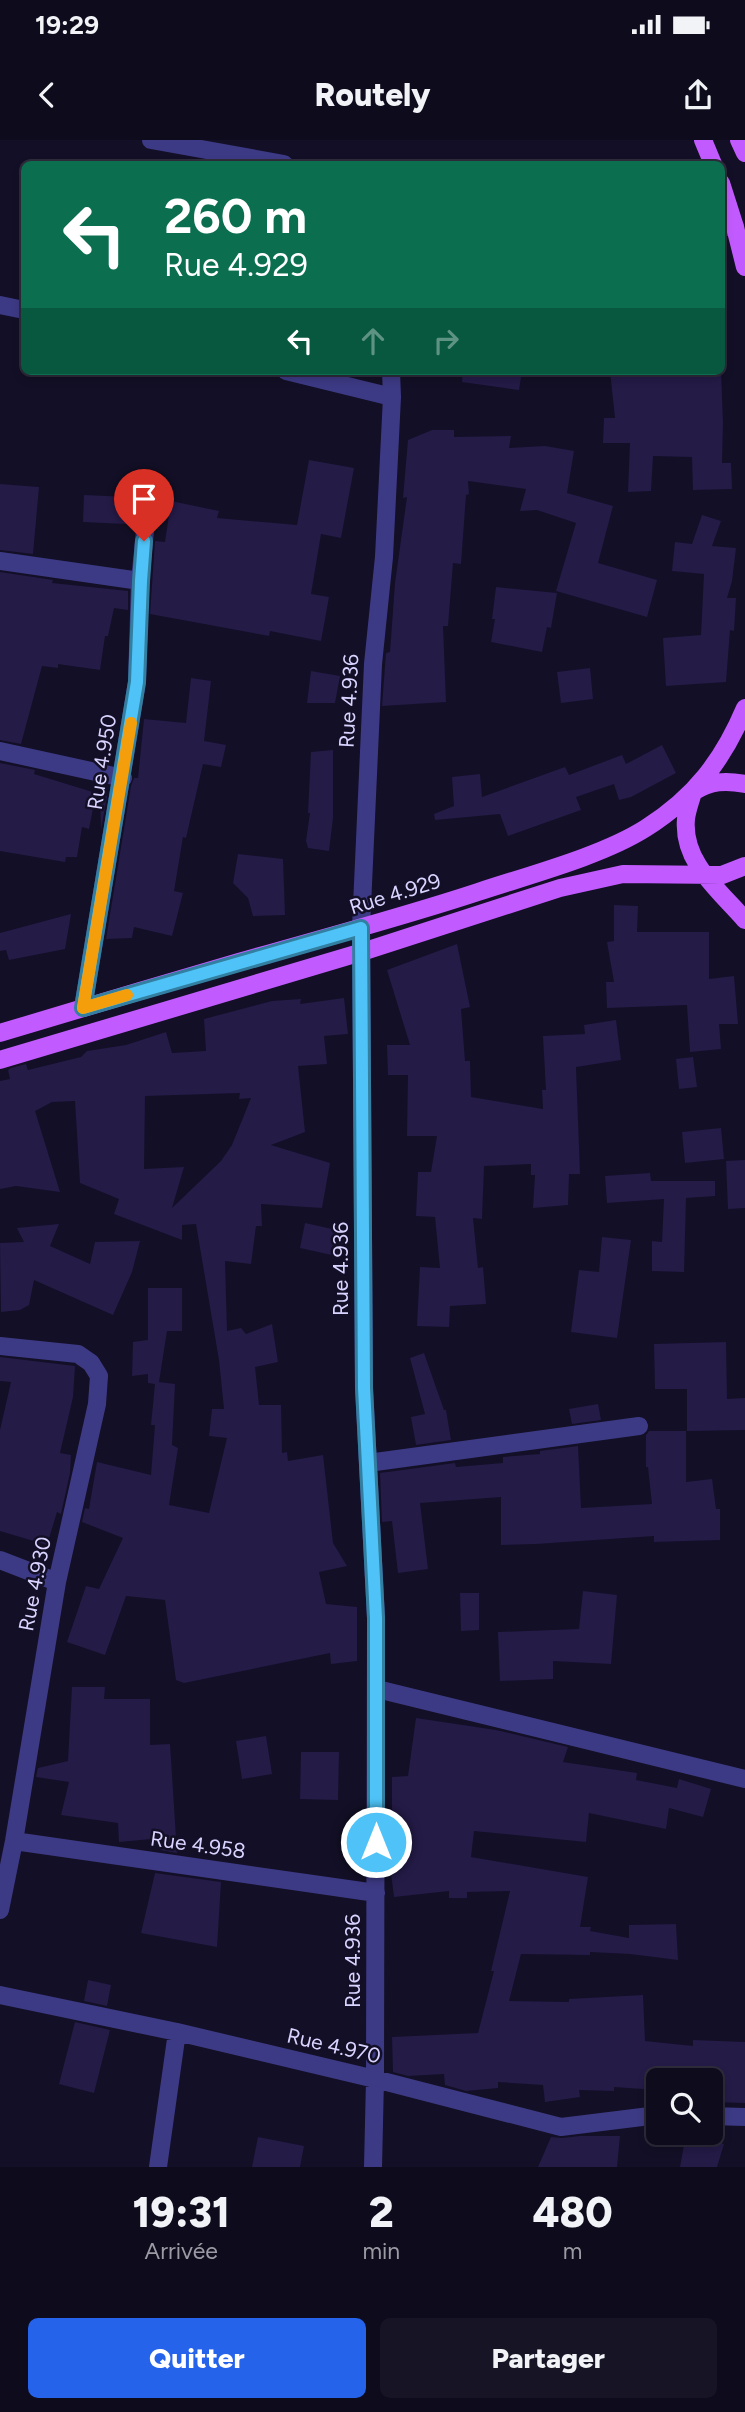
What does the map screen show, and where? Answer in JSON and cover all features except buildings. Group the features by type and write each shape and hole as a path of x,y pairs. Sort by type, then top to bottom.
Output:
{"main road":[{"path":"703,140 712,161"},
{"path":"739,140 745,153"},
{"path":"725,208 728,227 745,267"},
{"name":"Rue 4.929","path":"0,1033 416,913 593,853 645,829 694,792 734,734 745,708"},
{"path":"745,784 714,782 694,792 686,817 692,856 705,876 745,920"},
{"path":"0,1060 362,952 560,888 623,874 705,876 722,875 743,868"}],"street":[{"path":"151,140 267,161"},
{"path":"0,305 21,309"},
{"path":"302,375 392,397"},
{"name":"Rue 4.936","path":"373,2167 377,1689 364,1388 361,928 373,664 384,557 391,375"},
{"name":"Rue 4.950","path":"83,1008 137,682 146,521"},
{"path":"0,561 141,581"},
{"path":"0,751 123,778"},
{"name":"Rue 4.930","path":"0,1346 78,1354 91,1363 99,1376 97,1404 57,1582 0,1910"},
{"path":"368,1463 639,1426"},
{"path":"0,1560 57,1582"},
{"path":"377,1689 745,1779"},
{"name":"Rue 4.958","path":"14,1841 376,1893"},
{"name":"Rue 4.970","path":"0,1995 177,2032 561,2127 646,2116"},
{"path":"158,2167 177,2032"},
{"path":"723,2116 745,2117"}],"slow traffic":[{"path":"127,995 83,1008 131,723"}],"route":[{"path":"144,541 137,682 83,1008 361,928 364,1388 376,1618 376,1842"}]}
